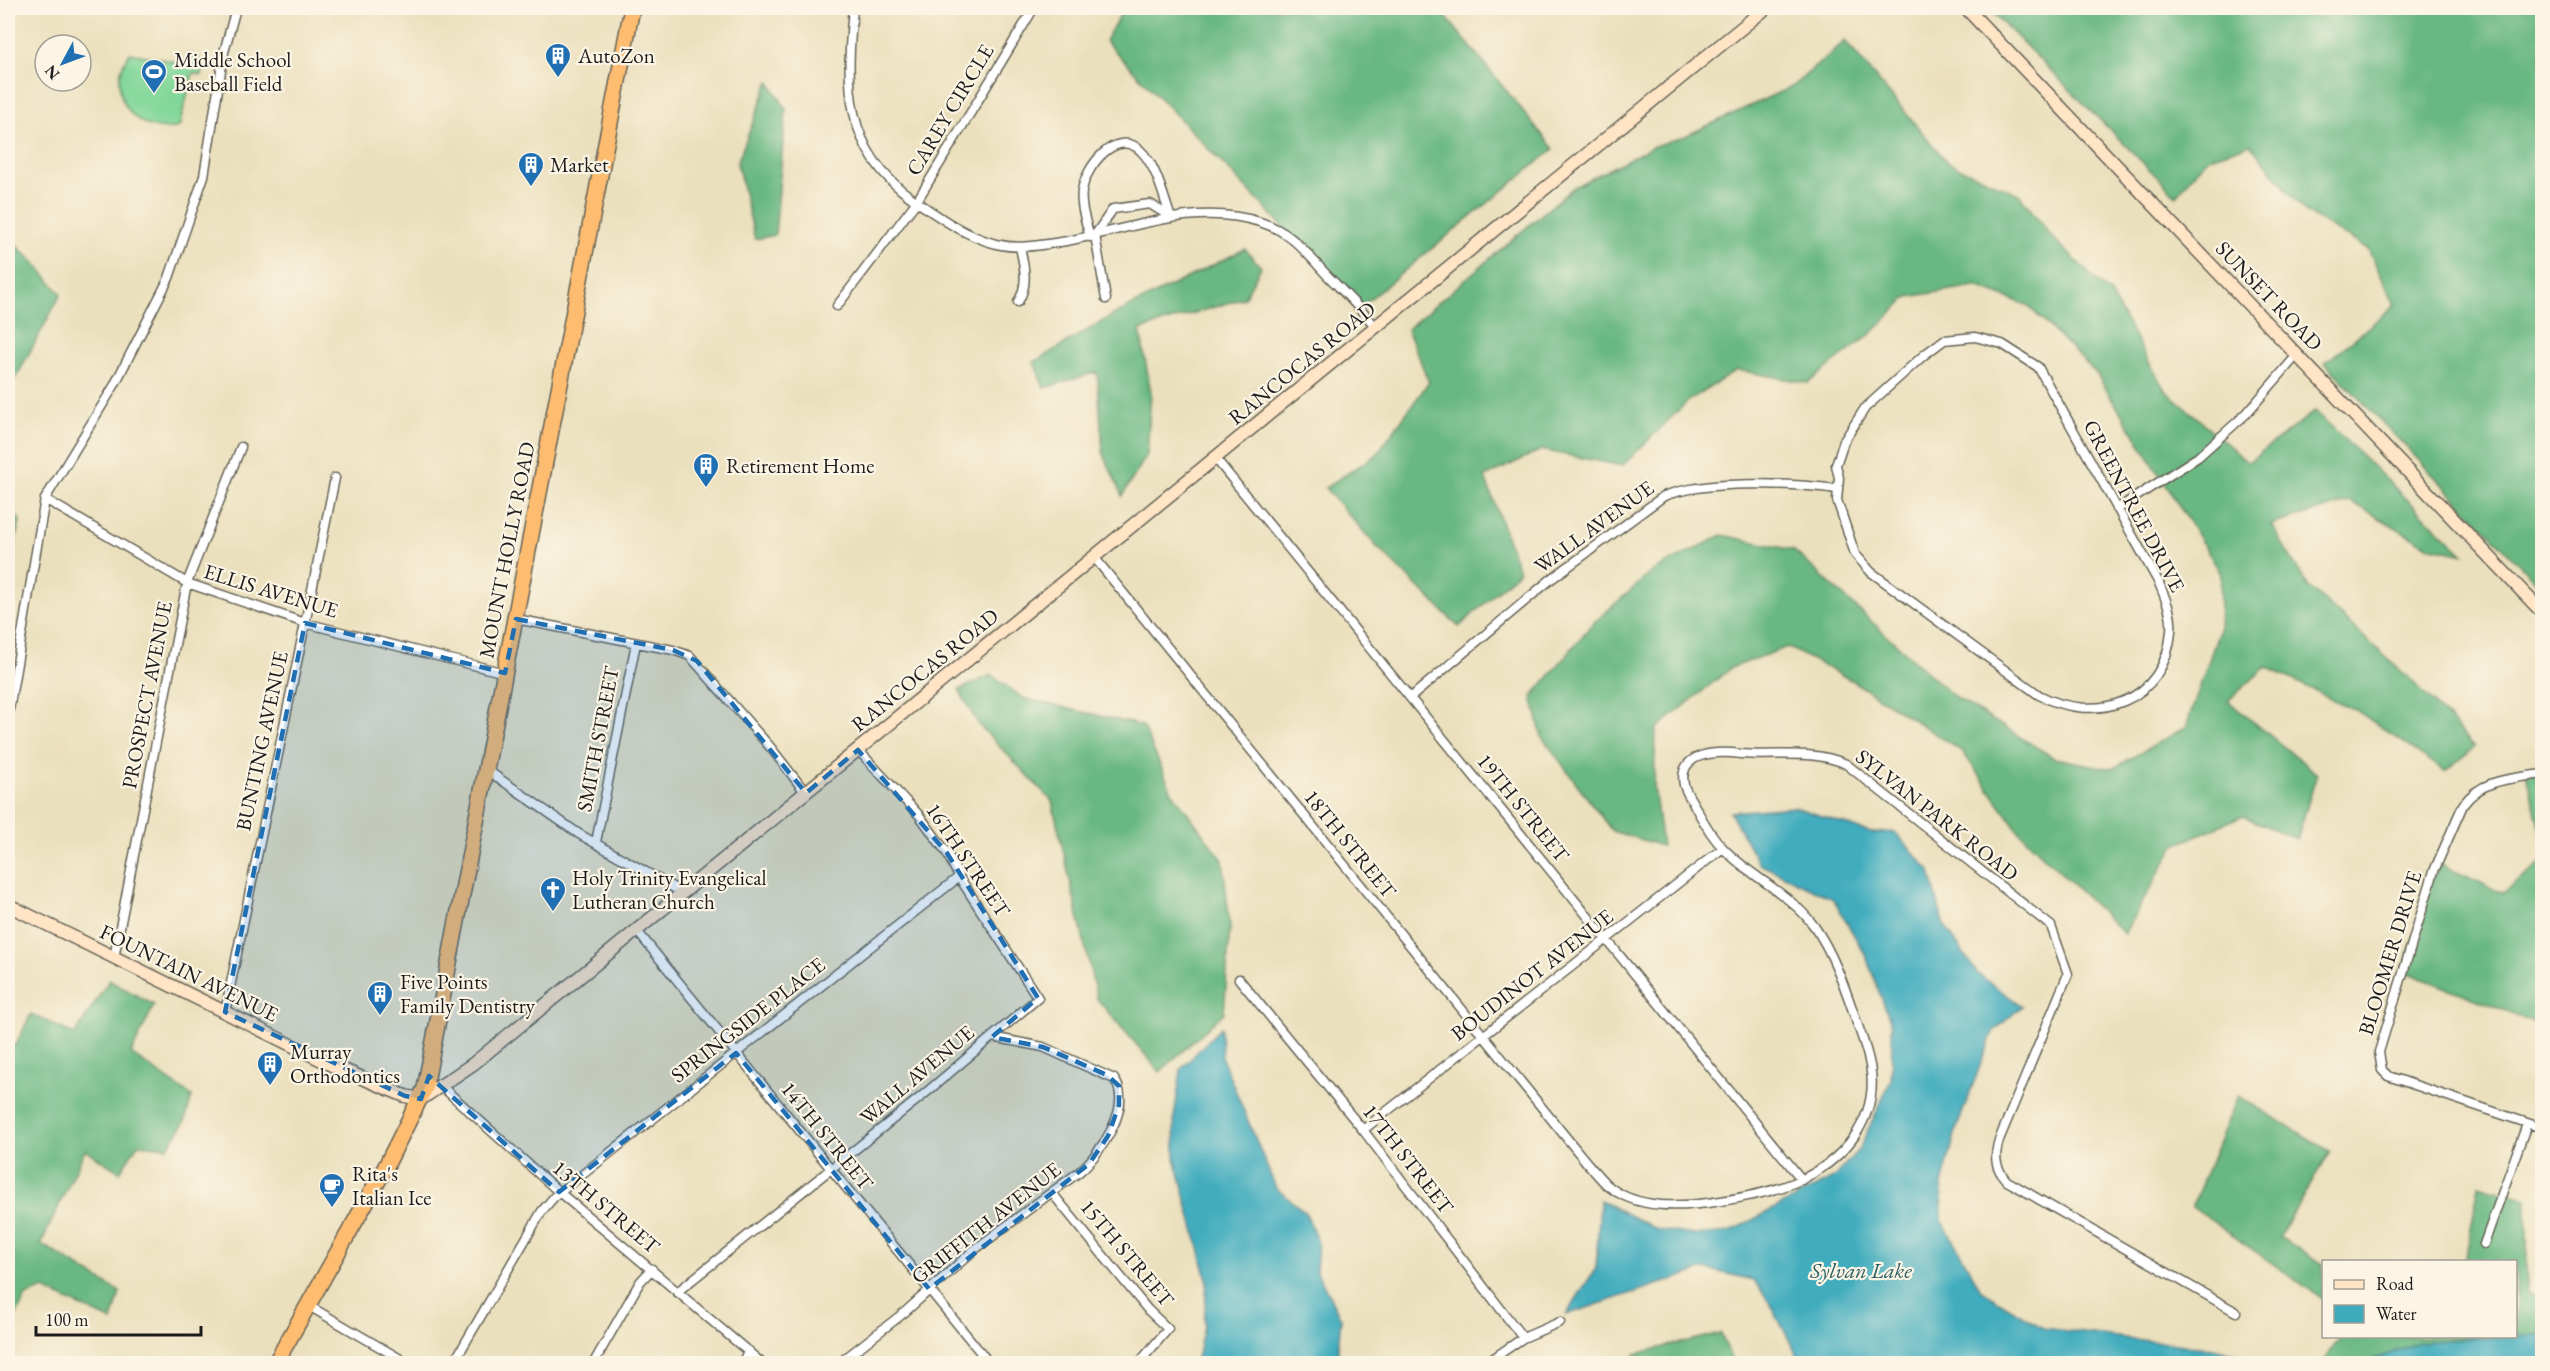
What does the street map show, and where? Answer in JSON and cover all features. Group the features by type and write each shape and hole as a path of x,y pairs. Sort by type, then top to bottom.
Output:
{"highway":[{"name":"MOUNT HOLLY ROAD","path":"275,1364 421,1099 428,1074 632,8"}],"main road":[{"name":"RANCOCAS ROAD","path":"421,1099 473,1064 637,931 1766,8"},
{"name":"SUNSET ROAD","path":"1966,8 2542,612"},
{"name":"FOUNTAIN AVENUE","path":"8,905 370,1082 421,1099"}],"street":[{"path":"8,716 45,499 114,386 169,278 204,176 224,52 236,8"},
{"path":"853,8 850,94 860,134 879,168 917,201 973,235 997,244 1020,247 1092,236 1198,214 1226,215 1247,219 1277,229 1305,249 1376,327"},
{"name":"CAREY CIRCLE","path":"837,306 917,201 1034,8"},
{"path":"1106,299 1082,203 1083,185 1095,161 1105,152 1119,145 1134,146 1145,156 1171,218"},
{"path":"1092,236 1113,209 1150,204 1171,218"},
{"path":"1018,302 1023,292 1025,274 1020,247"},
{"name":"GREENTREE DRIVE","path":"1975,337 2002,344 2038,368 2159,583 2168,607 2171,633 2161,671 2130,700 2116,706 2083,710 2055,704 2039,695 1871,572 1855,554 1837,500 1838,489 1839,478 1836,465 1840,449 1853,424 1865,408 1924,355 1944,340 1975,337"},
{"path":"2117,509 2198,458 2246,414 2297,355"},
{"name":"PROSPECT AVENUE","path":"114,958 187,584 242,447"},
{"name":"19TH STREET","path":"1216,459 1802,1180"},
{"name":"BUNTING AVENUE","path":"225,1012 335,478"},
{"name":"WALL AVENUE","path":"1410,698 1550,580 1664,496 1682,489 1714,486 1812,486 1838,489"},
{"name":"ELLIS AVENUE","path":"45,499 187,584 305,623 505,673"},
{"name":"18TH STREET","path":"1094,557 1578,1152"},
{"path":"516,619 673,650 697,661 806,792"},
{"name":"SMITH STREET","path":"596,842 636,643"},
{"name":"16TH STREET","path":"858,750 919,815 947,853 959,877 1038,998"},
{"name":"SYLVAN PARK ROAD","path":"1578,1152 1612,1189 1630,1197 1669,1206 1723,1201 1774,1190 1802,1180 1817,1173 1836,1159 1858,1130 1871,1097 1871,1071 1852,1008 1814,926 1789,901 1723,848 1705,824 1684,787 1683,775 1690,762 1698,756 1721,752 1822,756 1834,759 1856,771 2051,926 2068,974 1999,1140 1995,1162 2000,1173 2007,1181 2236,1312"},
{"path":"487,770 542,810 683,893"},
{"name":"BLOOMER DRIVE","path":"2542,774 2490,782 2470,795 2463,804 2433,871 2379,1052 2382,1070 2388,1076 2542,1128"},
{"name":"BOUDINOT AVENUE","path":"1363,1130 1723,848"},
{"name":"SPRINGSIDE PLACE","path":"453,1364 542,1211 559,1192 959,877"},
{"name":"14TH STREET","path":"637,931 990,1364"},
{"name":"17TH STREET","path":"1239,979 1363,1130 1524,1338"},
{"name":"WALL AVENUE","path":"677,1292 831,1169 1038,998"},
{"name":"GRIFFITH AVENUE","path":"838,1364 905,1312 974,1250 1089,1164 1103,1146 1119,1105 1119,1086 1107,1075 1043,1047 992,1037"},
{"name":"13TH STREET","path":"428,1074 559,1192 763,1364"},
{"path":"2484,1244 2527,1124"},
{"name":"15TH STREET","path":"1052,1193 1151,1313 1168,1329 1138,1364"},
{"path":"592,1364 640,1282 652,1269"},
{"path":"309,1306 409,1364"},
{"path":"1485,1364 1524,1338 1560,1322"},
{"path":"741,1364 749,1351"}],"highlighted area":[{"path":"516,619 673,650 697,661 806,793 858,750 947,853 1038,998 992,1037 1043,1047 1107,1075 1119,1086 1119,1105 1108,1136 1089,1164 929,1289 736,1053 559,1192 429,1076 421,1099 405,1096 225,1012 305,623 505,673"}],"green space":[{"path":"1124,8 1446,8 1442,12 1554,149 1360,307 1105,41"},
{"path":"1988,8 2542,8 2542,588 2325,363 2395,305 2368,249 2305,212 2250,144 2207,158 2176,196"},
{"path":"1845,41 1948,163 2019,194 2051,236 2110,294 2165,390 2248,462 2315,411 2464,554 2428,546 2350,501 2271,525 2308,586 2411,680 2475,747 2445,771 2357,711 2266,667 2228,701 2317,774 2297,839 2242,816 2175,845 2124,934 2020,833 1962,751 1853,681 1787,647 1731,668 1656,729 1654,787 1662,846 1612,831 1542,737 1532,697 1592,624 1653,571 1722,535 1793,550 1952,695 2054,758 2112,769 2186,727 2219,631 2221,573 2096,373 2027,305 1976,286 1908,297 1872,333 1808,383 1737,370 1689,400 1622,466 1541,450 1485,477 1519,571 1459,627 1377,547 1325,488 1376,455 1429,382 1407,329 1574,187 1654,146 1683,137 1793,86"},
{"name":"Middle School Baseball Field","path":"130,53 187,64 189,54 198,57 203,65 202,75 193,73 179,127 163,129 148,125 136,118 127,108 121,96 120,82 122,68"},
{"path":"769,81 786,109 775,235 755,239 737,163"},
{"path":"8,238 32,260 61,294 16,378 8,376"},
{"path":"1245,249 1261,267 1244,298 1140,330 1151,392 1147,455 1122,496 1103,452 1097,372 1044,388 1034,362 1115,314"},
{"path":"8,504 20,521 8,571"},
{"path":"991,675 1023,698 1143,726 1172,792 1223,860 1230,928 1224,1013 1160,1072 1097,999 1052,801 979,725 959,690"},
{"path":"2542,772 2542,837 2526,774"},
{"path":"2437,863 2503,893 2542,863 2542,1025 2403,971"},
{"path":"109,980 154,1005 131,1054 192,1096 185,1122 168,1147 138,1144 120,1172 85,1150 41,1244 120,1292 112,1321 44,1289 26,1296 8,1332 8,1042 15,1046 31,1014 75,1035"},
{"path":"2238,1096 2330,1151 2279,1237 2322,1263 2322,1298 2192,1207"},
{"path":"2479,1185 2527,1199 2527,1294 2542,1296 2542,1340 2392,1363 2321,1364 2340,1338 2517,1338 2517,1260 2465,1260"},
{"path":"1721,1333 1733,1363 1633,1363 1635,1354"}],"water":[{"name":"Sylvan Lake","path":"1795,807 1871,833 1895,832 1930,871 1943,923 1977,973 2022,1006 1993,1032 1957,1127 1942,1185 1942,1220 1981,1290 2043,1328 2217,1349 2271,1363 1801,1363 1771,1305 1754,1280 1705,1269 1566,1315 1596,1268 1600,1200 1658,1230 1695,1235 1729,1232 1833,1178 1859,1149 1891,1080 1892,1026 1865,954 1833,899 1759,864 1730,812"},
{"path":"1221,1027 1222,1058 1276,1188 1306,1213 1318,1242 1316,1271 1341,1318 1337,1363 1196,1363 1204,1325 1207,1279 1175,1158 1174,1117 1181,1069"},
{"path":"2542,1334 2542,1363 2360,1363 2419,1342 2517,1338 2517,1336"}],"place":[{"name":"AutoZon","path":"558,79"},
{"name":"Middle School Baseball Field","path":"154,95"},
{"name":"Market","path":"531,188"},
{"name":"Retirement Home","path":"706,489"},
{"name":"Holy Trinity Evangelical Lutheran Church","path":"553,913"},
{"name":"Five Points Family Dentistry","path":"380,1017"},
{"name":"Murray Orthodontics","path":"270,1087"},
{"name":"Rita's Italian Ice","path":"332,1209"}]}
